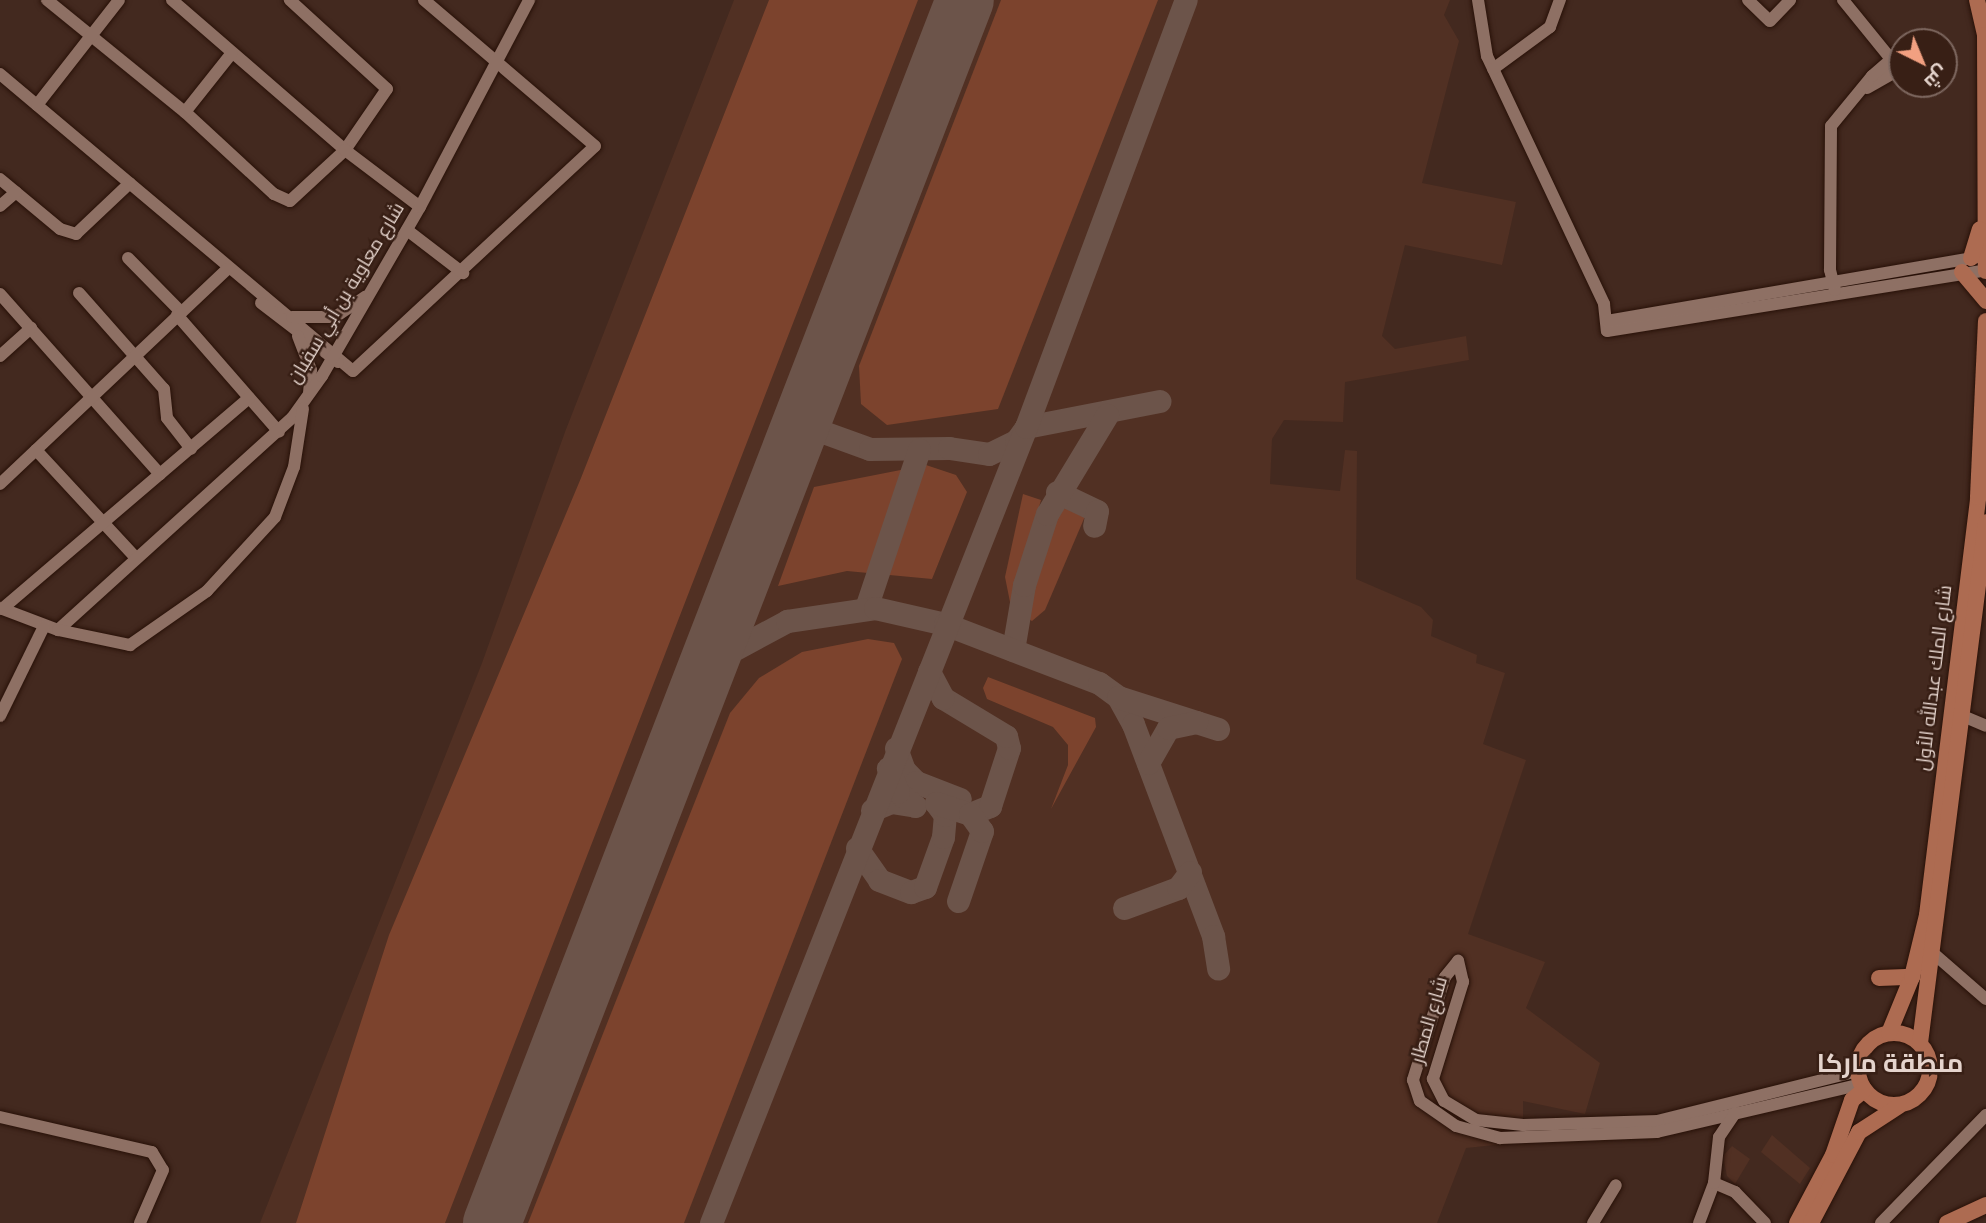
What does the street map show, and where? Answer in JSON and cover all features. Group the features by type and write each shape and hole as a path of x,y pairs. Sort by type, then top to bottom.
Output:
{"main road":[{"path":"1977,0 1984,35 1984,209 1981,257 1986,270"},
{"path":"1962,272 1986,300"},
{"name":"شارع الملك عبدالله الأول","path":"1889,1033 1912,977 1927,915 1949,699 1975,522 1986,321"},
{"name":"شارع الملك عبدالله الأول","path":"1920,1043 1921,1015 1933,953 1986,521"},
{"path":"1879,978 1912,977"},
{"path":"1905,998 1921,1015"},
{"path":"1797,1223 1833,1155 1861,1082 1866,1046 1889,1033 1920,1043 1930,1060 1929,1080 1919,1097 1878,1115 1859,1132 1811,1223"},
{"path":"1861,1082 1876,1101 1901,1105"},
{"path":"1947,1223 1986,1205"}],"street":[{"path":"47,0 185,112 284,200 298,198 345,150 387,89 290,0"},
{"path":"37,105 119,0"},
{"path":"172,0 345,150 420,207"},
{"path":"0,74 228,268 298,336 354,371 463,273 595,146 497,59 424,0"},
{"name":"شارع معاوية بن أبي سفيان","path":"58,631 279,432 308,398 420,207 529,0"},
{"path":"1478,0 1493,69 1607,326 1830,285 1919,273 1986,270"},
{"path":"1493,69 1550,27 1560,0"},
{"path":"1748,0 1770,21 1790,0"},
{"path":"1843,0 1888,55"},
{"path":"185,112 232,53"},
{"path":"1830,285 1831,126 1888,63"},
{"path":"1867,88 1888,76"},
{"path":"0,180 60,229 76,234 130,183"},
{"path":"0,206 16,192"},
{"path":"407,229 463,273"},
{"path":"1919,273 1981,257"},
{"path":"128,258 279,432"},
{"path":"0,484 228,268"},
{"path":"240,279 292,317 334,357"},
{"path":"79,293 164,389 167,418 191,449"},
{"path":"292,317 335,317 371,293"},
{"path":"0,294 160,474"},
{"path":"0,356 31,328"},
{"path":"249,398 1,608 58,631 130,645 207,592 275,517 294,467 298,419 308,398 311,370 298,336"},
{"path":"36,450 136,558"},
{"path":"0,716 44,626"},
{"path":"1963,716 1986,726"},
{"path":"1933,953 1986,999"},
{"name":"شارع المطار","path":"1861,1082 1657,1132 1533,1130 1462,1114 1438,1095 1433,1079 1462,982 1458,961 1445,977 1413,1080 1420,1101 1456,1126 1488,1137 1533,1130 1658,1121 1861,1082"},
{"path":"1699,1223 1714,1183 1719,1137 1737,1112"},
{"path":"1456,1126 1462,1114"},
{"path":"1881,1223 1986,1115"},
{"path":"0,1117 152,1152 163,1170 139,1223"},
{"path":"1488,1137 1485,1129 1504,1124"},
{"path":"1714,1183 1735,1192 1765,1223"},
{"path":"1593,1223 1616,1185"}],"shaded area":[{"path":"734,0 1450,0 1444,15 1459,41 1422,183 1516,202 1502,265 1405,245 1382,336 1395,349 1466,336 1469,360 1345,382 1343,422 1284,420 1272,439 1270,484 1340,491 1345,450 1357,451 1356,579 1421,607 1433,620 1431,636 1477,655 1476,663 1505,673 1483,744 1526,760 1468,934 1545,962 1526,1008 1600,1063 1585,1114 1523,1101 1523,1142 1466,1148 1437,1223 260,1223 482,663 565,432"},
{"path":"769,0 918,0 445,1223 296,1223 389,935 581,478"},
{"path":"1001,0 1158,0 998,409 887,425 861,404 859,366"},
{"path":"926,465 956,475 967,492 932,579 847,571 778,586 814,487"},
{"path":"1023,494 1041,500 1011,607 1005,577"},
{"path":"1051,502 1086,514 1045,610 1032,621 1020,614 1018,597 1034,539"},
{"path":"868,639 894,643 902,659 684,1223 528,1223 730,713 759,678 802,652"},
{"path":"988,677 1095,718 1096,727 1051,809 1068,765 1068,745 1053,727 987,699 983,688"},
{"path":"1772,1135 1810,1168 1800,1184 1761,1152"},
{"path":"1732,1146 1750,1159 1735,1184 1727,1176 1723,1156"}],"taxiway":[{"path":"711,1223 1026,427 1186,0"},
{"path":"801,424 870,449 949,448 989,454 1016,441 1026,427 1160,401"},
{"path":"1013,650 1024,585 1047,514 1107,415"},
{"path":"866,608 919,450"},
{"path":"1057,492 1097,511 1094,526"},
{"path":"709,663 787,621 875,608 945,624 1099,683 1118,697 1133,724 1213,936 1218,969"},
{"path":"857,848 879,880 911,892 925,887 943,837 945,815 936,803 970,814 990,806 1009,748 1006,736 943,698 929,672"},
{"path":"1118,697 1218,729"},
{"path":"1148,763 1168,728 1196,722"},
{"path":"896,748 904,770 916,782 960,799"},
{"path":"872,810 891,802 915,806 898,792 888,768"},
{"path":"958,901 982,831 970,814"},
{"path":"1124,908 1178,888 1190,872"}],"runway":[{"path":"492,1223 965,0"}],"district":[{"name":"منطقة ماركا","path":"1890,1064"}]}
